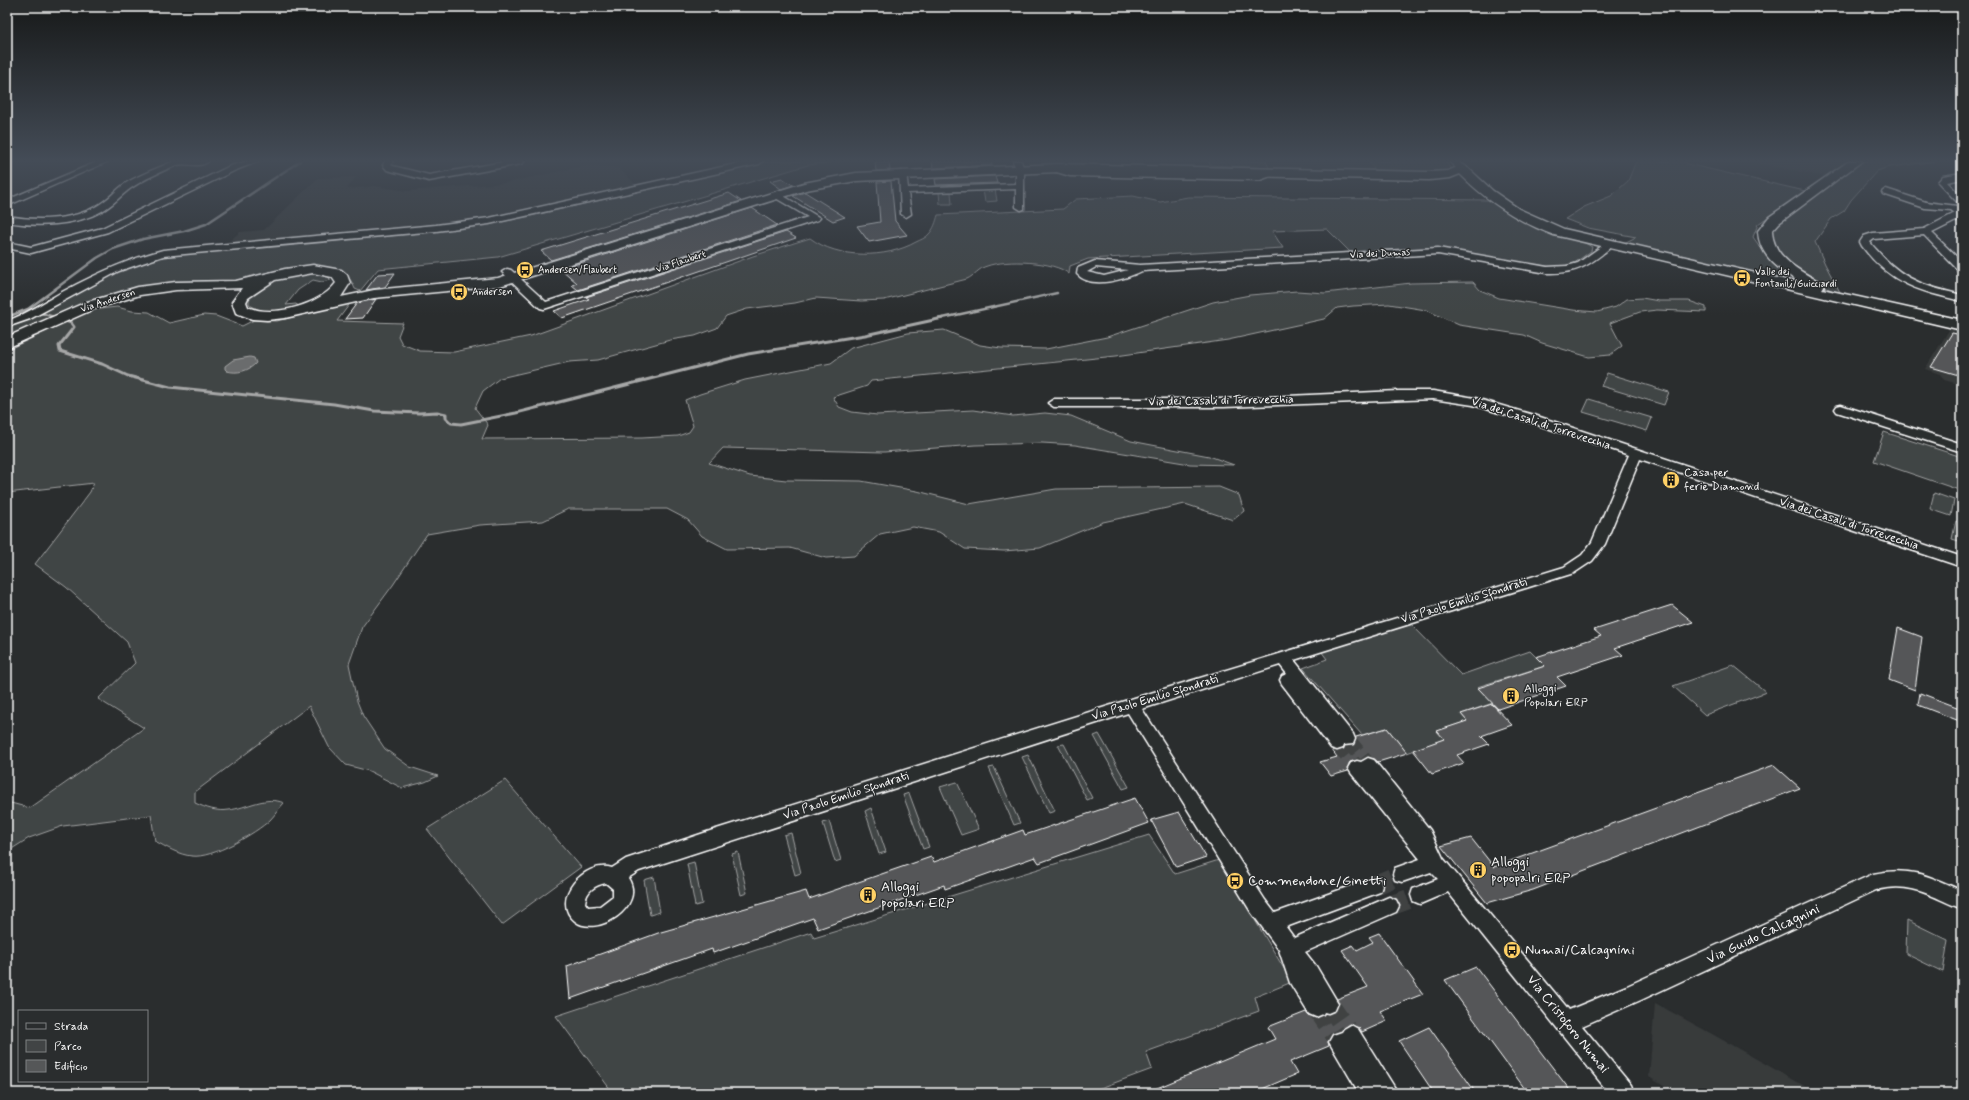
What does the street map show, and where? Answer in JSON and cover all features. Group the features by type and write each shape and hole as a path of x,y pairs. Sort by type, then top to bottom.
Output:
{"street":[{"path":"7,218 22,222 33,222 90,212"},
{"path":"7,245 25,250 31,250 105,230 142,212"},
{"path":"7,324 36,311 118,266 161,252 436,228 489,221 528,212"},
{"name":"Via Andersen","path":"270,278 255,286 240,299 239,304 241,308 249,313 259,315 283,315 374,294 470,286 719,212"},
{"name":"Via Flaubert","path":"511,274 544,306 815,218 806,212"},
{"path":"1513,212 1531,222 1563,233 1804,285 1828,295 1962,325"},
{"path":"1785,212 1774,220 1765,231 1766,244 1775,256 1804,285"},
{"path":"1962,215 1958,215 1926,232 1872,236 1867,238 1865,242 1887,268 1901,279 1921,288 1962,298"},
{"path":"1926,232 1962,268"},
{"name":"Via dei Dumas","path":"1140,268 1438,251 1547,270 1566,270 1579,268 1609,244"},
{"path":"1096,264 1140,268 1129,274 1102,279 1082,274 1082,270 1096,264"},
{"name":"Via Andersen","path":"7,344 99,302 138,291 176,286 243,284 296,271 321,270 339,275 343,281 343,285"},
{"name":"Via Andersen","path":"343,285 354,291 374,294"},
{"name":"Via Andersen","path":"317,306 332,297 343,285"},
{"name":"Via Andersen","path":"216,286 232,291 240,299"},
{"name":"Via dei Casali di Torrevecchia","path":"1054,403 1224,403 1398,395 1441,396 1489,405 1962,562"},
{"path":"1841,409 1962,448"},
{"name":"Via Paolo Emilio Sfondrati","path":"614,877 633,865 674,851 1131,705 1569,570 1587,558 1598,544 1636,454"},
{"path":"1278,660 1342,741"},
{"path":"1131,705 1258,906 1289,950 1297,976 1322,1005"},
{"name":"Via Cristoforo Numai","path":"1362,766 1419,846 1452,882 1623,1093"},
{"path":"1402,874 1435,862"},
{"name":"Via Guido Calcagnini","path":"1566,1022 1634,993 1873,882 1888,878 1904,877 1923,883 1962,900"},
{"path":"1420,895 1452,882"},
{"path":"1271,924 1373,886"},
{"path":"1289,950 1389,906"},
{"path":"1372,1093 1345,1039 1387,1093"}],"shaded area":[{"path":"282,212 519,212 456,223 227,243 240,232 264,230"},
{"path":"1951,327 1962,330 1962,385 1944,380 1940,374 1925,369"},
{"path":"250,357 254,358 256,363 246,370 235,372 227,371 225,369 225,366 233,360"},
{"path":"1655,1003 1817,1093 1675,1093 1649,1077"}],"green space":[{"path":"547,212 649,212 498,257 378,269 360,291 355,289 346,275 332,269 226,284 187,282 129,289 86,304 7,339 7,327 53,307 120,269 161,256 400,235 478,226"},
{"path":"994,212 1507,212 1525,223 1568,236 1592,247 1591,251 1573,264 1552,267 1432,248 1350,252 1327,229 1272,231 1283,248 1088,259 1070,266 1069,274 1053,266 1030,262 1006,262 984,267 967,279 884,300 861,301 816,298 795,303 747,309 726,316 717,328 695,336 670,340 598,360 569,362 500,378 483,391 475,408 488,425 482,439 642,438 678,436 689,432 693,426 685,400 745,380 831,363 851,348 908,333 944,330 980,345 1001,348 1046,349 1107,337 1213,302 1250,295 1297,291 1325,293 1411,283 1473,282 1480,290 1499,298 1573,310 1597,312 1616,307 1627,299 1642,298 1659,301 1689,301 1706,307 1706,312 1657,310 1640,312 1610,323 1622,346 1610,355 1589,357 1542,343 1524,335 1459,325 1426,310 1389,304 1337,308 1324,319 1228,340 1116,356 871,381 867,386 833,397 839,407 852,412 877,415 973,410 1013,416 1045,413 1071,416 1131,441 1209,456 1234,465 1190,464 1075,445 1042,443 975,445 884,452 723,448 709,463 750,476 786,480 861,481 917,491 969,504 1056,489 1219,487 1239,495 1244,511 1233,520 1185,504 1103,522 1040,548 1004,551 965,549 939,532 913,527 880,534 854,556 826,558 790,548 727,549 702,536 688,520 667,509 568,509 543,521 480,525 427,534 393,585 362,627 349,664 357,701 363,716 385,749 410,767 438,776 425,782 402,788 369,771 346,765 329,747 309,706 195,792 195,803 216,810 236,809 270,800 284,803 272,818 255,832 233,844 201,856 192,856 177,852 155,841 151,815 63,826 29,838 7,852 7,802 30,808 144,728 98,699 135,663 127,642 66,587 35,564 90,492 94,483 7,493 7,350 91,310 117,307 132,311 149,312 169,323 204,315 216,316 242,326 254,320 277,321 352,301 337,321 403,323 398,336 402,344 420,351 454,352 531,336 753,256 810,238 821,245 848,253 877,254 891,252 904,248 925,238 936,223 938,215"},
{"path":"1576,212 1775,212 1758,224 1753,237 1760,247 1815,289 1622,244 1636,237 1588,228 1565,219"},
{"path":"1794,212 1842,212 1831,219 1815,242 1841,294 1800,274 1786,262 1780,255 1771,238 1774,227"},
{"path":"303,273 326,275 331,280 322,282 313,280 298,290 286,305 296,304 300,307 288,311 274,312 260,310 249,304 250,297 254,291 261,286 278,279"},
{"path":"1607,373 1669,392 1664,405 1601,386"},
{"path":"1589,399 1652,418 1647,431 1583,412"},
{"path":"1884,432 1962,457 1962,491 1874,461"},
{"path":"1934,493 1954,500 1951,516 1930,509"},
{"path":"1956,521 1962,523 1962,542 1952,539"},
{"path":"1410,623 1461,675 1530,651 1545,666 1477,687 1493,703 1461,714 1467,721 1438,731 1444,739 1407,753 1387,728 1362,735 1303,668 1327,659 1321,651"},
{"path":"1733,665 1766,692 1705,715 1673,686"},
{"path":"1099,734 1129,787 1123,789 1094,736"},
{"path":"1064,744 1092,798 1087,800 1058,745"},
{"path":"1028,755 1055,811 1049,813 1022,757"},
{"path":"994,767 1020,823 1014,825 989,768"},
{"path":"505,780 581,867 502,925 427,829"},
{"path":"957,782 979,829 961,835 940,787"},
{"path":"909,793 929,847 923,849 903,795"},
{"path":"871,808 886,852 879,854 865,811"},
{"path":"829,821 841,860 835,862 823,823"},
{"path":"791,833 801,873 795,875 784,835"},
{"path":"1149,835 1175,874 1219,860 1292,982 1255,997 1259,1011 1146,1052 1152,1069 1087,1093 613,1093 556,1016 811,932 814,938"},
{"path":"738,852 747,893 741,895 732,854"},
{"path":"694,862 702,904 695,906 687,864"},
{"path":"654,877 660,912 650,915 644,880"},
{"path":"1907,920 1948,940 1943,972 1906,954"}],"building":[{"path":"666,212 705,212 551,260 541,251"},
{"path":"738,212 758,212 777,225 578,290 572,285 577,283 561,269"},
{"path":"819,212 838,212 845,217 833,221"},
{"path":"879,212 894,212 895,221 907,235 869,242 857,226 880,222"},
{"path":"786,232 796,238 562,318 554,311 589,299 586,297"},
{"path":"395,273 385,287 366,290 378,274"},
{"path":"376,299 363,318 345,319 357,303"},
{"path":"1952,333 1962,335 1962,376 1931,367"},
{"name":"Alloggi Popolari ERP","path":"1672,605 1693,622 1615,648 1623,655 1557,677 1566,686 1498,709 1478,688 1545,666 1536,657 1601,636 1594,630"},
{"path":"1898,628 1922,637 1915,690 1889,680"},
{"path":"1920,693 1962,709 1962,722 1918,705"},
{"path":"1492,704 1512,725 1481,736 1489,744 1457,755 1464,763 1432,774 1413,750 1444,739 1437,731 1467,721 1461,714"},
{"path":"1387,728 1407,753 1378,762 1368,757 1350,762 1347,767 1348,771 1331,776 1320,762 1337,757 1332,750 1337,751 1343,749 1345,746 1353,745 1356,737"},
{"path":"1774,765 1800,788 1533,890 1487,903 1441,846 1471,838 1494,867"},
{"name":"Alloggi popolari ERP","path":"1135,798 1149,823 1039,863 1035,857 945,889 944,885 818,929 813,918 713,953 712,949 570,999 567,966 661,932 806,891 809,899 931,857 934,862 1023,830 1025,835"},
{"path":"1179,812 1206,857 1176,867 1151,820"},
{"path":"1379,933 1423,994 1380,1011 1387,1021 1362,1032 1359,1028 1350,1024 1341,1031 1332,1034 1328,1041 1329,1046 1290,1062 1297,1074 1253,1093 1145,1093 1275,1039 1268,1027 1306,1012 1308,1015 1317,1018 1336,1011 1339,1004 1337,999 1368,987 1342,950 1353,945 1357,950 1373,942 1369,937"},
{"path":"1476,967 1572,1093 1528,1093 1445,980"},
{"path":"1429,1027 1476,1093 1434,1093 1399,1041"}],"waterway":[{"path":"28,309 97,258 113,249 143,239 184,231 206,224 223,212"},
{"path":"938,319 1057,293"},
{"path":"7,317 28,309"},
{"path":"28,309 57,318"},
{"path":"63,320 71,323 74,327 59,346 60,351 102,364 128,376 170,387 334,404 374,411 419,413 437,412 446,414 446,418 451,423 461,424 516,413 748,354 865,335 943,318"}],"tunnel":[{"path":"1347,739 1368,765"},
{"path":"1337,743 1357,768"},
{"path":"1373,886 1402,874"},
{"path":"1389,906 1420,895"},
{"path":"1328,1003 1351,1036"},
{"path":"1316,1007 1340,1042"}],"place":[{"name":"Andersen/Flaubert","path":"525,270"},
{"name":"Valle dei Fontanili/Guicciardi","path":"1742,278"},
{"name":"Andersen","path":"459,292"},
{"name":"Casa per ferie Diamond","path":"1671,480"},
{"name":"Alloggi Popolari ERP","path":"1511,696"},
{"name":"Alloggi popopalri ERP","path":"1478,870"},
{"name":"Commendone/Ginetti","path":"1235,881"},
{"name":"Alloggi popolari ERP","path":"868,895"},
{"name":"Numai/Calcagnini","path":"1512,950"}]}
